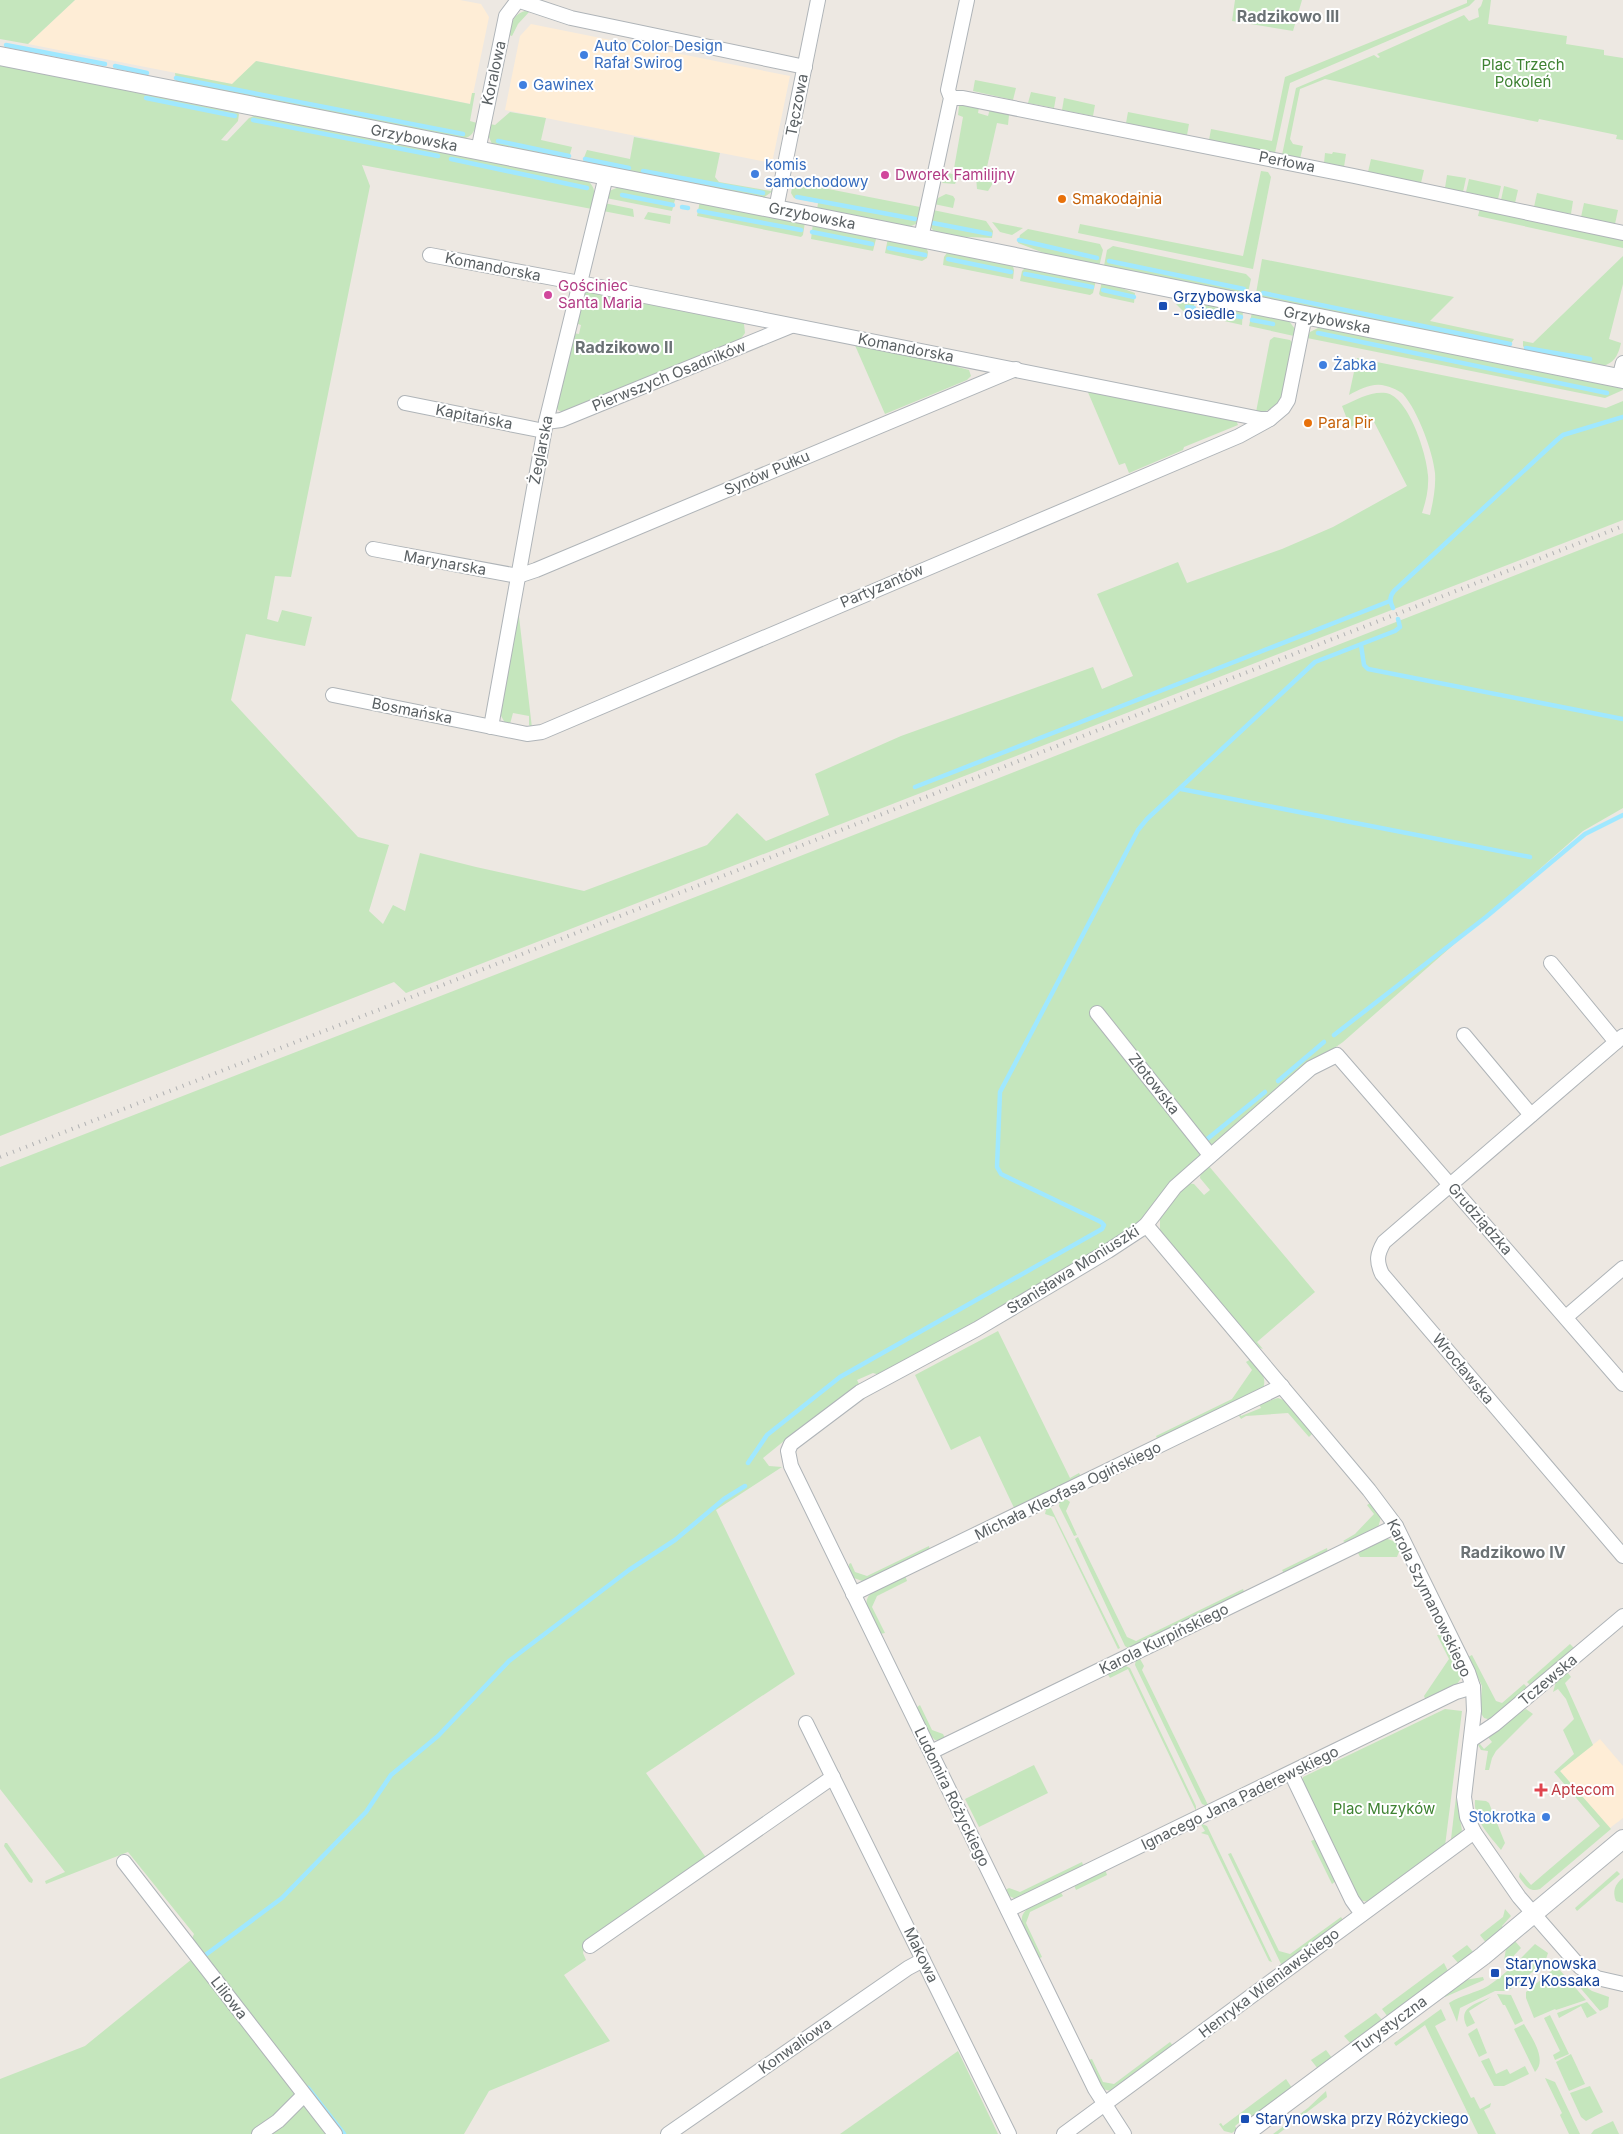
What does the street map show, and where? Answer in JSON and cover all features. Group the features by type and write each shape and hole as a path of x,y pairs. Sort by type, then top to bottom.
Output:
{"street":[{"path":"518,0 571,18 805,67"},
{"name":"Koralowa","path":"478,151 506,16 518,0"},
{"name":"Tęczowa","path":"776,209 818,0"},
{"path":"921,238 951,98 948,90 967,0"},
{"name":"Grzybowska","path":"0,56 1305,315 1622,374"},
{"name":"Perłowa","path":"951,98 963,98 1354,176 1623,233"},
{"name":"Żeglarska","path":"491,727 545,427 606,176"},
{"name":"Komandorska","path":"430,255 1016,369 1238,415 1270,419"},
{"path":"1270,419 1283,408 1288,400 1305,315"},
{"name":"Pierwszych Osadników","path":"545,427 791,326"},
{"name":"Synów Pułku","path":"518,576 1016,369"},
{"name":"Kapitańska","path":"405,403 545,427"},
{"name":"Partyzantów","path":"491,727 527,734 542,732 1239,436 1270,419"},
{"name":"Marynarska","path":"373,549 518,576"},
{"name":"Bosmańska","path":"333,695 491,727"},
{"path":"1450,1185 1620,1039 1551,963"},
{"name":"Złotowska","path":"1098,1013 1210,1155"},
{"path":"1464,1036 1531,1115"},
{"name":"Stanisława Moniuszki","path":"788,1455 791,1444 860,1392 977,1329 1108,1251 1146,1225 1175,1187 1210,1155 1311,1068 1337,1055"},
{"name":"Grudziądzka","path":"1337,1055 1623,1384"},
{"name":"Wrocławska","path":"1450,1185 1384,1242 1378,1252 1377,1264 1382,1274 1623,1556"},
{"name":"Karola Szymanowskiego","path":"1146,1225 1369,1490 1396,1526 1468,1672 1473,1687 1474,1710 1464,1798 1466,1817 1474,1832 1520,1897 1585,1971 1603,1980 1623,1984"},
{"path":"1566,1317 1623,1268"},
{"name":"Michała Kleofasa Ogińskiego","path":"853,1594 1282,1386"},
{"name":"Ludomira Różyckiego","path":"788,1455 791,1466 1094,2089 1124,2134"},
{"name":"Karola Kurpińskiego","path":"931,1752 1396,1526"},
{"name":"Tczewska","path":"1471,1740 1495,1724 1623,1616"},
{"name":"Ignacego Jana Paderewskiego","path":"1008,1910 1456,1692 1473,1687"},
{"name":"Makowa","path":"806,1723 1008,2134"},
{"path":"1291,1773 1352,1900 1362,1914"},
{"path":"590,1946 833,1777"},
{"name":"Henryka Wieniawskiego","path":"1064,2134 1474,1832"},
{"name":"Turystyczna","path":"1244,2134 1483,1956 1623,1839"},
{"name":"Liliowa","path":"124,1862 335,2134"},
{"name":"Konwaliowa","path":"668,2134 908,1968 923,1960"},
{"path":"259,2134 278,2121 304,2095"}],"shaded area":[{"path":"75,0 460,0 481,4 489,17 471,104 257,61 232,84 28,44"},
{"path":"531,24 790,76 772,163 505,110 520,36"},
{"path":"1600,1739 1623,1766 1623,1818 1610,1828 1560,1771"}],"green space":[{"path":"0,0 75,0 28,44 0,39"},
{"path":"1235,0 1302,0 1293,31 1232,21"},
{"path":"1467,0 1475,0 1469,6 1290,83 1275,153 1209,140 1211,129 1272,141 1285,77 1467,3"},
{"name":"Plac Trzech Pokoleń","path":"1483,0 1491,0 1488,24 1567,36 1566,44 1604,50 1604,55 1623,58 1623,140 1616,139 1617,135 1539,119 1538,122 1325,79 1300,89 1290,139 1293,144 1303,146 1300,159 1282,155 1296,88 1374,55 1378,58 1380,57 1377,54 1464,15 1469,21 1479,17 1478,9"},
{"path":"525,11 530,11 518,24 512,36 509,35 515,17"},
{"path":"256,61 470,104 472,93 475,93 470,121 477,123 472,134 462,139 180,84 176,81 175,73 232,84"},
{"path":"0,63 236,110 239,114 238,121 221,140 227,141 249,118 258,114 587,180 594,190 592,209 362,165 370,186 291,577 275,576 267,619 278,622 282,610 312,617 305,646 246,634 231,700 358,837 389,845 369,911 383,924 393,905 405,911 420,853 584,891 707,845 737,813 766,841 829,815 815,774 901,736 1093,667 1102,689 1133,676 1097,594 1178,562 1187,583 1282,549 1333,527 1407,486 1372,418 1350,427 1342,406 1364,396 1386,393 1394,397 1409,415 1420,441 1427,466 1428,490 1422,513 1430,515 1435,489 1434,464 1419,421 1409,401 1398,390 1390,387 1376,385 1363,388 1349,395 1357,358 1606,408 1623,401 1623,520 406,993 394,982 0,1136"},
{"path":"975,80 1016,88 1013,100 973,91"},
{"path":"1031,92 1056,97 1054,108 1028,103"},
{"path":"1064,98 1095,105 1093,116 1062,110"},
{"path":"962,104 979,107 978,113 988,116 990,109 1009,115 1008,125 997,123 984,180 993,183 988,191 977,189 976,177 959,174 955,184 943,183 940,180 941,172 953,174 963,117 958,115 959,106"},
{"path":"510,112 546,118 541,140 572,147 569,158 565,160 492,144 488,135 490,124 495,125"},
{"path":"1128,112 1189,124 1187,135 1126,123"},
{"path":"634,137 720,153 715,177 719,182 771,191 774,182 773,191 763,198 587,164 583,160 587,150 630,159"},
{"path":"1333,152 1346,154 1344,167 1324,163 1325,153 1332,154"},
{"path":"1371,159 1424,170 1421,183 1368,172"},
{"path":"1261,171 1268,172 1271,177 1253,269 1078,233 1080,224 1243,256"},
{"path":"1447,175 1466,178 1463,192 1445,188"},
{"path":"1469,179 1501,186 1498,199 1466,192"},
{"path":"793,182 920,207 916,224 906,228 817,210 818,203 794,198 791,193"},
{"path":"1504,186 1518,190 1515,203 1501,200"},
{"path":"619,187 676,196 672,211 606,198 609,191"},
{"path":"1537,193 1573,201 1571,214 1534,207"},
{"path":"946,194 953,196 955,199 953,208 934,204 938,198"},
{"path":"700,201 805,222 803,235 801,237 697,216"},
{"path":"604,203 633,209 634,217 603,211"},
{"path":"1584,203 1618,210 1615,224 1581,217"},
{"path":"1480,208 1623,239 1623,248 1478,216"},
{"path":"933,210 986,221 993,231 992,238 946,236 935,233 930,226"},
{"path":"648,212 671,216 670,224 644,219"},
{"path":"992,222 1023,228 1012,235 1000,232"},
{"path":"813,223 874,235 876,239 873,251 811,239"},
{"path":"1028,229 1100,244 1103,250 1099,267 1062,260 1018,243 1020,235"},
{"path":"888,238 925,245 928,252 927,258 922,261 885,253"},
{"path":"1113,246 1246,274 1251,279 1247,297 1104,266 1107,250"},
{"path":"949,250 1012,263 1014,270 1013,279 943,265 944,257"},
{"path":"1623,256 1623,284 1609,339 1621,343 1615,359 1601,366 1528,353 1523,346 1523,341 1533,343"},
{"path":"1262,259 1454,297 1430,321 1514,339 1508,348 1255,299"},
{"path":"1027,266 1096,280 1093,293 1090,295 1020,281 1022,271"},
{"path":"1102,281 1135,293 1134,303 1101,296 1099,294"},
{"path":"586,291 739,321 744,324 745,333 740,340 564,413 558,410 556,406 573,333 579,334 581,325 575,323 583,293"},
{"path":"1195,301 1192,315 1185,313 1176,304"},
{"path":"1204,302 1243,310 1242,325 1202,316"},
{"path":"1252,312 1289,321 1295,329 1294,336 1249,326"},
{"path":"1320,327 1623,387 1623,390 1605,398 1307,338 1310,332"},
{"path":"1274,337 1290,340 1293,343 1288,376 1281,397 1275,405 1267,411 1256,412 1270,340"},
{"path":"854,343 956,364 958,367 969,370 971,376 967,380 885,414"},
{"path":"1087,390 1236,420 1238,425 1184,447 1183,450 1129,473 1125,463 1119,465"},
{"path":"1623,533 1623,808 1583,831 1343,1042 1317,1060 1140,1223 1077,1264 979,1321 880,1375 873,1373 857,1380 860,1386 763,1458 769,1466 782,1467 716,1510 795,1674 646,1773 707,1859 586,1941 583,1953 586,1960 564,1975 610,2041 489,2091 464,2134 341,2134 190,1943 194,1934 128,1852 46,1884 45,1881 65,1872 0,1789 0,1167 752,875"},
{"path":"518,608 532,728 529,725 529,716 513,713 510,724 505,723 500,714"},
{"path":"1208,1165 1315,1292 1257,1342 1263,1349 1255,1346 1160,1235 1160,1215 1186,1183 1194,1184 1204,1195 1210,1190 1200,1178 1201,1170"},
{"path":"998,1331 1070,1478 1079,1473 1082,1478 1015,1510 980,1436 951,1450 915,1375"},
{"path":"1251,1359 1263,1376 1263,1389 1158,1441 1156,1436 1232,1399 1252,1370 1246,1362"},
{"path":"1278,1398 1286,1401 1313,1433 1309,1437 1288,1413 1246,1416 1241,1419 1238,1414 1240,1413 1241,1416 1261,1408 1259,1404"},
{"path":"1065,1498 1070,1502 1066,1511 1077,1535 1074,1536 1059,1506 1060,1500"},
{"path":"1372,1502 1381,1517 1378,1528 1348,1544 1343,1541 1355,1534 1374,1514 1367,1505"},
{"path":"1047,1506 1051,1508 1120,1648 1118,1649 1054,1517 1045,1514"},
{"path":"1078,1537 1127,1637 1136,1641 1243,1589 1245,1594 1131,1650 1125,1646 1075,1539"},
{"path":"1385,1538 1396,1542 1400,1549 1397,1557 1360,1557 1357,1551"},
{"path":"929,1546 930,1551 865,1582 854,1578 849,1569 849,1564 851,1563 855,1572 867,1576"},
{"path":"1327,1548 1328,1554 1285,1575 1282,1570"},
{"path":"905,1575 907,1581 877,1596 872,1607 885,1633 880,1634 869,1612 867,1600 874,1590 880,1586"},
{"path":"1437,1635 1443,1635 1462,1677 1454,1688 1426,1701 1424,1696 1449,1659"},
{"path":"1570,1644 1575,1649 1532,1687 1527,1682"},
{"path":"1472,1655 1496,1701 1502,1703 1524,1684 1529,1689 1491,1720 1484,1718 1480,1712 1482,1686 1468,1657"},
{"path":"1139,1657 1144,1666 1142,1670 1209,1807 1202,1804 1135,1665 1136,1659"},
{"path":"1124,1665 1130,1668 1196,1806 1196,1811 1128,1669 1110,1678 1107,1673"},
{"path":"1564,1672 1568,1673 1571,1677 1565,1683 1593,1745 1560,1771 1611,1829 1540,1889 1533,1890 1523,1883 1519,1877 1520,1872 1531,1885 1600,1826 1554,1772 1574,1754 1563,1730 1574,1719 1566,1699 1558,1689 1553,1692 1557,1678"},
{"path":"920,1705 932,1730 943,1734 946,1740 935,1740 930,1735 916,1708"},
{"name":"Plac Muzyków","path":"1445,1709 1462,1711 1445,1846 1368,1902 1359,1900 1302,1781 1303,1777"},
{"path":"1526,1709 1533,1714 1496,1751 1489,1770 1485,1770 1488,1751 1481,1750 1478,1745 1480,1744 1484,1749 1492,1742 1488,1737 1516,1714"},
{"path":"1034,1765 1048,1793 979,1827 965,1799"},
{"path":"1456,1797 1462,1830 1452,1841 1451,1839"},
{"path":"1475,1800 1489,1803 1505,1843 1501,1850 1479,1820"},
{"path":"1200,1823 1207,1826 1272,1962 1269,1961 1208,1835 1201,1833 1205,1831"},
{"path":"1318,1838 1337,1880 1332,1884 1311,1841"},
{"path":"7,1843 33,1880 32,1883 29,1882 4,1846"},
{"path":"1231,1853 1279,1951 1290,1954 1341,1917 1344,1921 1284,1965 1281,1964 1228,1854"},
{"path":"1082,1862 1084,1868 1016,1899 1009,1896 1005,1890 1009,1888 1020,1892"},
{"path":"1105,1869 1107,1875 1076,1890 1074,1885"},
{"path":"1617,1871 1620,1874 1577,1911 1575,1908"},
{"path":"1623,1878 1623,1903 1616,1901 1614,1891 1616,1885"},
{"path":"1060,1891 1063,1896 1030,1912 1026,1923 1042,1957 1038,1959 1025,1932 1022,1916 1033,1905"},
{"path":"1505,1909 1511,1916 1502,1926 1505,1930 1487,1944 1480,1935 1503,1917"},
{"path":"1515,1941 1521,1948 1506,1964 1504,1961 1506,1948"},
{"path":"1535,1944 1548,1953 1545,1962 1508,1991 1495,1991 1460,2008 1457,2022 1449,2003 1488,1986"},
{"path":"1467,1945 1474,1953 1459,1964 1452,1956"},
{"path":"192,1959 327,2134 0,2134 0,2079 85,2046"},
{"path":"1444,1963 1449,1973 1388,2017 1382,2009"},
{"path":"1555,1968 1558,1968 1586,2000 1555,2009 1534,2018 1526,1998 1526,1992"},
{"path":"1483,1977 1484,1980 1445,1997 1444,1995 1465,1980"},
{"path":"1571,1977 1592,1991 1609,1997 1608,2007 1600,2011"},
{"path":"1497,1994 1511,1995 1523,2021 1515,2025"},
{"path":"1491,1997 1469,2011 1475,2023 1467,2027 1464,2015 1466,2011 1474,2004"},
{"path":"1587,2002 1597,2013 1587,2018 1581,2006 1559,2018 1557,2013"},
{"path":"1441,2009 1446,2020 1435,2026 1471,2098 1474,2097 1480,2109 1491,2103 1490,2107 1484,2110 1496,2134 1478,2134 1425,2025 1396,2046 1394,2043"},
{"path":"1376,2013 1383,2021 1351,2044 1344,2036"},
{"path":"1550,2015 1569,2054 1555,2060 1553,2055 1560,2051 1544,2018"},
{"path":"1524,2024 1534,2041 1539,2055 1539,2067 1535,2072 1514,2029"},
{"path":"1477,2028 1487,2053 1479,2057 1468,2034"},
{"path":"1170,2042 1174,2047 1111,2091 1102,2089 1088,2060 1092,2059 1103,2082 1114,2084"},
{"path":"1326,2050 1332,2058 1318,2069 1311,2060"},
{"path":"958,2051 998,2134 840,2134"},
{"path":"1571,2054 1585,2084 1569,2091 1556,2062"},
{"path":"1489,2058 1496,2074 1507,2069 1510,2074 1525,2066 1529,2074 1504,2086 1494,2086 1481,2061"},
{"path":"1545,2078 1555,2082 1580,2134 1569,2134 1560,2115 1562,2113"},
{"path":"1286,2079 1292,2088 1253,2117 1250,2114 1235,2126 1237,2129 1232,2133 1224,2131 1219,2124 1221,2123 1223,2126"},
{"path":"1590,2086 1603,2112 1586,2121 1581,2117 1570,2093"},
{"path":"1326,2091 1327,2097 1278,2134 1273,2134 1308,2108"},
{"path":"1613,2121 1619,2134 1591,2134 1594,2130"}],"waterway":[{"path":"6,45 105,64"},
{"path":"115,66 147,73"},
{"path":"176,78 463,134"},
{"path":"146,98 235,116"},
{"path":"253,120 438,156"},
{"path":"498,141 569,156"},
{"path":"451,159 587,188"},
{"path":"585,159 629,168"},
{"path":"643,171 763,193"},
{"path":"622,195 673,205"},
{"path":"797,197 915,219"},
{"path":"682,207 688,208"},
{"path":"699,211 801,230"},
{"path":"933,223 990,234"},
{"path":"812,232 872,244"},
{"path":"1019,240 1097,258"},
{"path":"889,248 925,255"},
{"path":"948,259 1011,272"},
{"path":"1109,261 1244,289"},
{"path":"1025,274 1092,287"},
{"path":"1103,290 1134,297"},
{"path":"1263,293 1510,344"},
{"path":"1187,307 1194,308"},
{"path":"1203,310 1241,317"},
{"path":"1252,320 1273,324"},
{"path":"1318,333 1607,393"},
{"path":"1526,348 1590,359"},
{"path":"1393,608 1390,600 1394,591 1563,435 1623,417"},
{"path":"915,787 1390,601"},
{"path":"748,1463 767,1435 840,1377 1102,1229 1104,1225 1101,1222 1001,1174 997,1167 1000,1092 1138,830 1147,819 1315,662 1395,631 1400,627 1398,619"},
{"path":"1361,645 1364,665 1368,669 1623,719"},
{"path":"1181,789 1530,857"},
{"path":"1334,1035 1486,917 1585,834 1623,815"},
{"path":"1278,1081 1324,1042"},
{"path":"1206,1140 1265,1092"},
{"path":"205,1959 204,1956 282,1898 366,1812 391,1775 438,1736 509,1661 629,1570 675,1540 724,1499 745,1486"},
{"path":"308,2088 344,2134"}],"railway":[{"path":"0,1157 1623,526"}],"place":[{"name":"Auto Color Design Rafał Swirog","path":"584,55"},
{"name":"Gawinex","path":"523,85"},
{"name":"komis samochodowy","path":"755,174"},
{"name":"Dworek Familijny","path":"885,175"},
{"name":"Smakodajnia","path":"1062,199"},
{"name":"Gościniec Santa Maria","path":"548,295"},
{"name":"Grzybowska - osiedle","path":"1163,306"},
{"name":"Żabka","path":"1323,365"},
{"name":"Para Pir","path":"1308,423"},
{"name":"Aptecom","path":"1541,1790"},
{"name":"Stokrotka","path":"1546,1817"},
{"name":"Starynowska przy Kossaka","path":"1495,1973"},
{"name":"Starynowska przy Różyckiego","path":"1245,2119"}],"district":[{"name":"Radzikowo III","path":"1288,16"},
{"name":"Radzikowo II","path":"624,347"},
{"name":"Radzikowo IV","path":"1513,1552"}]}
